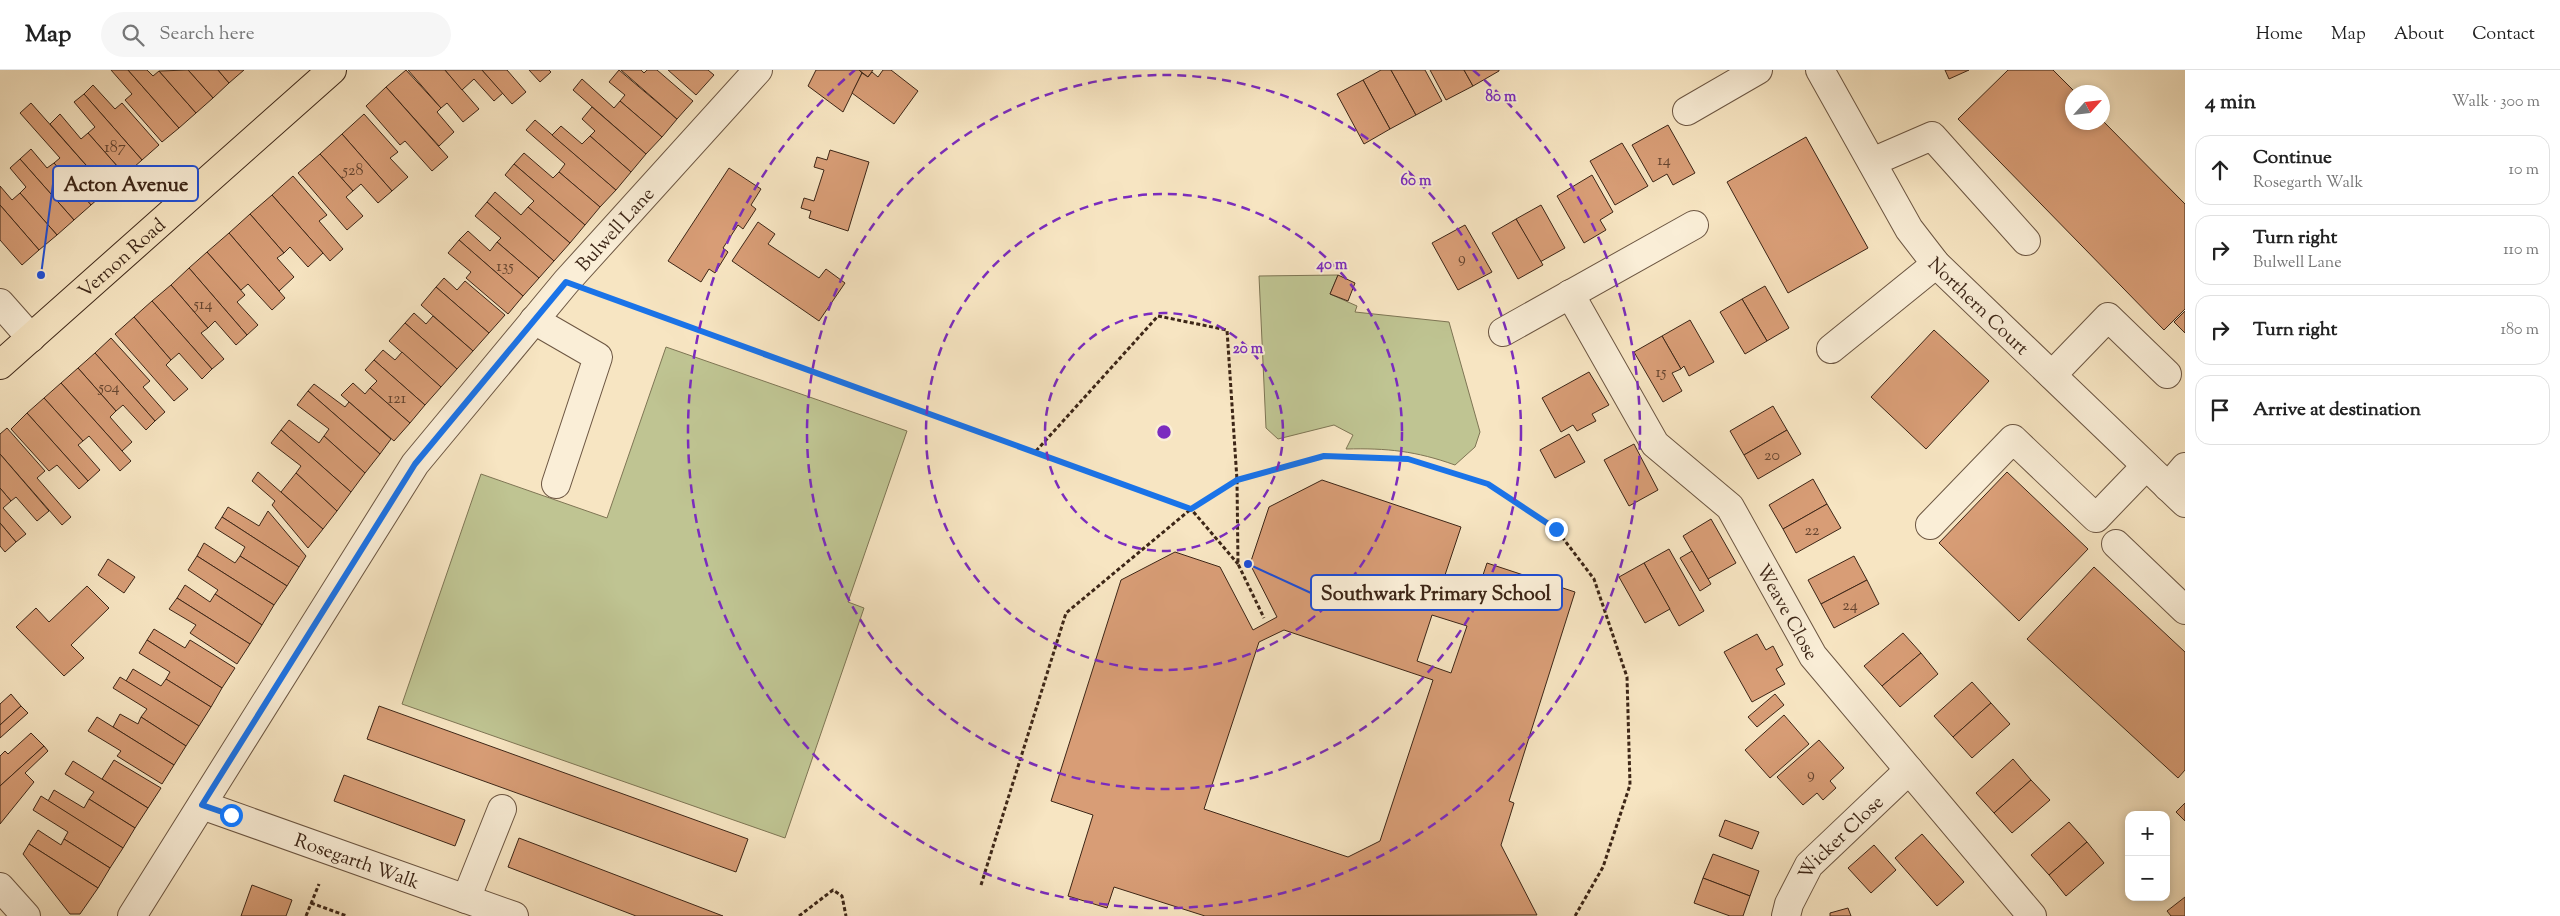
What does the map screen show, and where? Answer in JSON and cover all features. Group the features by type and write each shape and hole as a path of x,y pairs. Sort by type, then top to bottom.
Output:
{"main road":[{"name":"Vernon Road","path":"0,365 332,70"}],"street":[{"name":"Bulwell Lane","path":"132,916 415,464 566,282 758,70"},
{"path":"1687,111 1758,70"},
{"name":"Northern Court","path":"1820,70 1909,229 1936,264 2146,466 2179,485"},
{"path":"1872,162 1932,136 2026,241"},
{"path":"1503,332 1694,225"},
{"path":"1831,349 1936,264"},
{"name":"Weave Close","path":"1570,294 1655,444 1730,506 1813,656 2032,916"},
{"path":"0,303 30,338"},
{"path":"2052,376 2108,317 2168,374"},
{"path":"534,320 598,357 556,484"},
{"path":"1930,525 2013,439 2096,518 2146,466"},
{"path":"2116,544 2180,596"},
{"name":"Wicker Close","path":"1786,916 1789,904 1809,865 1909,770"},
{"name":"Rosegarth Walk","path":"202,805 514,916"},
{"path":"466,899 502,809"},
{"path":"0,887 26,916"}],"path":[{"path":"566,282 1036,451 1191,509 1238,564 1264,618"},
{"path":"1036,451 1158,316 1227,330 1237,480 1238,564"},
{"path":"981,885 1066,613 1191,509 1237,480 1324,456 1408,459 1488,484 1556,529 1594,579 1627,677 1630,784 1603,866 1575,916"},
{"path":"799,916 833,890 842,896 846,916"},
{"path":"311,903 347,916"}],"green space":[{"path":"1338,275 1330,294 1357,306 1355,312 1449,322 1480,432 1475,447 1455,465 1427,456 1401,451 1346,449 1353,435 1334,425 1278,439 1266,428 1259,276"},
{"path":"666,347 907,431 848,602 864,608 785,838 402,704 481,474 607,518"}],"building":[{"path":"111,70 128,70 179,128 162,142 125,100 132,94"},
{"path":"128,70 147,70 153,76 159,71 196,113 179,128"},
{"path":"188,70 218,70 229,83 213,98"},
{"path":"188,70 213,98 196,113 159,71"},
{"path":"218,70 244,70 229,83"},
{"path":"406,70 441,108 437,112 454,132 439,146 386,87"},
{"path":"408,70 445,70 479,109 463,122 447,103 441,108"},
{"path":"445,70 482,70 503,93 494,101 474,79 462,90"},
{"path":"482,70 507,70 526,92 512,104"},
{"path":"529,70 549,70 551,72 540,82"},
{"path":"619,70 677,119 662,137 620,101 625,95 609,82"},
{"path":"621,70 641,70 644,73 647,70 657,70 693,101 677,119"},
{"path":"668,70 708,70 714,75 696,95"},
{"path":"816,70 859,70 862,73 843,112 808,86"},
{"path":"859,70 873,70 868,77"},
{"path":"883,70 891,70 918,91 894,124 852,93 862,73 868,77 872,72 878,77"},
{"path":"1381,70 1391,70 1416,115 1390,129 1363,80"},
{"path":"1391,70 1425,70 1442,101 1416,115"},
{"path":"1430,70 1464,70 1473,86 1446,100"},
{"path":"1464,70 1499,70 1499,71 1473,86"},
{"path":"1945,70 1969,70 1949,79"},
{"path":"2008,70 2053,70 2068,85 2065,85 2065,130 2110,130 2110,128 2185,204 2185,309 2164,330 1958,119"},
{"path":"582,79 614,108 620,101 662,137 646,154 573,90"},
{"path":"1363,80 1390,129 1364,144 1337,94"},
{"path":"93,85 115,109 122,103 159,145 142,160 84,94"},
{"path":"386,87 448,157 432,171 405,141 400,145 366,106"},
{"path":"84,94 142,160 125,175 88,133 95,127 74,102"},
{"path":"31,103 108,190 91,205 54,163 60,158 20,113"},
{"path":"592,107 646,154 631,172 590,136 595,131 582,119"},
{"path":"60,114 81,139 88,133 125,175 108,190 50,124"},
{"path":"364,114 398,152 390,158 408,177 392,191 342,134"},
{"path":"535,120 616,190 600,207 559,172 565,164 526,130"},
{"path":"1668,125 1695,173 1673,185 1667,174 1653,182 1632,145"},
{"path":"561,126 582,144 590,136 631,172 616,190 552,135"},
{"path":"342,134 392,191 378,203 361,184 353,191 320,154"},
{"path":"1806,137 1868,248 1788,293 1727,182"},
{"path":"1622,143 1648,186 1615,205 1590,161"},
{"path":"31,149 47,168 54,163 91,205 74,220 20,159"},
{"path":"830,150 869,162 848,231 809,218 811,211 801,208 804,198 814,201 824,170 814,167 817,157 827,160"},
{"path":"524,153 553,178 559,172 600,207 585,225 514,164"},
{"path":"320,154 353,191 346,197 363,216 347,230 298,173"},
{"path":"20,159 74,220 57,235 20,193 26,187 10,168"},
{"path":"514,164 585,225 570,243 528,207 534,201 505,175"},
{"path":"729,168 761,189 751,205 756,209 743,229 738,225 723,248 728,252 715,273 709,269 701,282 668,261"},
{"path":"1592,175 1613,212 1600,220 1606,230 1584,243 1557,196"},
{"path":"293,176 327,215 319,221 343,249 330,261 272,195"},
{"path":"0,186 12,200 20,193 57,235 39,250 0,205"},
{"path":"495,192 521,215 528,207 570,243 554,261 487,202"},
{"path":"272,195 323,253 308,267 290,247 284,253 250,214"},
{"path":"487,202 554,261 539,278 497,242 501,238 475,216"},
{"path":"0,205 39,250 22,265 0,240"},
{"path":"1541,205 1565,248 1540,262 1516,219"},
{"path":"250,214 284,253 277,258 294,277 279,291 229,233"},
{"path":"1516,219 1543,265 1518,279 1492,233"},
{"path":"758,222 775,234 768,244 819,278 826,269 845,283 819,321 732,261"},
{"path":"1465,225 1492,272 1458,290 1432,243"},
{"path":"468,231 490,251 497,242 539,278 523,296 459,240"},
{"path":"229,233 285,298 272,310 248,284 241,290 207,252"},
{"path":"459,240 523,296 508,314 466,278 471,272 448,253"},
{"path":"207,252 245,295 237,302 258,325 247,335 189,268"},
{"path":"189,268 247,335 236,345 215,321 208,328 171,285"},
{"path":"1338,275 1355,283 1348,301 1330,294"},
{"path":"444,278 457,290 465,281 505,315 489,333 436,287"},
{"path":"171,285 208,328 201,333 224,359 212,369 152,301"},
{"path":"1765,286 1789,328 1767,341 1742,299"},
{"path":"436,287 489,333 473,351 421,305"},
{"path":"1742,299 1767,341 1745,354 1720,312"},
{"path":"152,301 212,369 202,379 179,353 171,360 134,317"},
{"path":"2185,311 2185,333 2174,322"},
{"path":"414,313 426,324 433,316 473,351 457,369 405,323"},
{"path":"134,317 171,360 166,365 188,389 174,401 115,334"},
{"path":"1690,320 1714,362 1689,376 1684,366 1681,369 1662,336"},
{"path":"405,323 457,369 441,387 389,341"},
{"path":"1934,330 1989,381 1926,449 1871,397"},
{"path":"1662,336 1681,369 1672,373 1682,391 1663,402 1634,352"},
{"path":"111,338 150,381 143,387 165,412 155,421 95,353"},
{"path":"383,350 395,360 402,352 441,387 425,405 374,360"},
{"path":"95,353 155,421 146,430 123,405 116,411 78,368"},
{"path":"374,360 425,405 410,423 370,388 377,381 365,370"},
{"path":"78,368 116,411 110,417 132,442 122,451 61,383"},
{"path":"1589,372 1609,405 1592,414 1596,421 1577,431 1573,425 1561,432 1542,398"},
{"path":"61,383 131,461 120,471 89,436 83,441 44,398"},
{"path":"353,383 365,394 370,388 410,423 394,441 341,395"},
{"path":"314,384 345,407 349,402 391,439 380,454 308,391"},
{"path":"308,391 380,454 365,473 324,436 329,429 297,405"},
{"path":"44,398 83,441 78,445 100,470 88,481 27,413"},
{"path":"1773,406 1787,430 1744,455 1730,431"},
{"path":"27,413 88,481 79,489 57,465 49,471 11,429"},
{"path":"289,420 319,443 324,436 365,473 351,492 281,430"},
{"path":"7,428 45,471 37,478 71,517 62,525 0,454 0,434"},
{"path":"281,430 351,492 337,511 296,473 301,466 271,443"},
{"path":"1787,430 1801,454 1758,479 1744,455"},
{"path":"1569,434 1585,462 1555,478 1540,450"},
{"path":"1634,444 1658,490 1629,506 1604,460"},
{"path":"0,454 49,511 37,521 16,497 11,501 0,488"},
{"path":"258,472 323,529 308,548 272,505 275,501 252,481"},
{"path":"2007,472 2088,549 2019,621 1939,543"},
{"path":"296,473 337,511 323,529 281,492"},
{"path":"1813,479 1827,504 1783,529 1769,505"},
{"path":"1322,480 1461,527 1445,575 1479,587 1487,563 1575,592 1509,801 1514,803 1501,845 1537,915 1205,916 1114,887 1107,908 1068,896 1093,815 1051,801 1121,580 1175,552 1220,567 1253,630 1277,617 1250,564 1269,507","holes":["1432,615 1467,626 1451,673 1417,661","1284,630 1433,680 1380,841 1348,857 1204,809 1259,642"]},
{"path":"0,488 11,501 3,508 26,534 16,542 0,523"},
{"path":"1827,504 1841,528 1796,553 1783,529"},
{"path":"228,507 259,526 268,511 306,556 299,567 222,517"},
{"path":"222,517 299,567 287,586 240,556 245,547 215,528"},
{"path":"1711,519 1736,563 1708,579 1683,536"},
{"path":"0,523 16,542 5,552 0,546"},
{"path":"204,543 235,563 240,556 287,586 274,605 197,556"},
{"path":"1669,549 1704,611 1679,626 1644,563"},
{"path":"1692,551 1711,584 1700,591 1680,558"},
{"path":"197,556 274,605 262,625 215,594 218,590 188,570"},
{"path":"1854,556 1867,580 1821,604 1808,580"},
{"path":"108,559 135,577 124,593 98,575"},
{"path":"1644,563 1670,609 1645,623 1619,577"},
{"path":"2094,567 2185,652 2185,770 2178,778 2027,639"},
{"path":"1867,580 1879,604 1834,628 1821,604"},
{"path":"185,585 210,602 215,594 262,625 250,644 177,598"},
{"path":"87,586 109,608 71,645 84,658 64,676 16,627 36,608 49,622"},
{"path":"177,598 250,644 237,664 190,633 196,625 169,609"},
{"path":"154,629 185,648 190,640 235,668 222,688 147,640"},
{"path":"1903,633 1921,653 1882,686 1864,666"},
{"path":"1757,634 1766,650 1773,646 1783,665 1776,669 1785,684 1752,702 1724,652"},
{"path":"147,640 222,688 211,707 166,679 170,672 139,653"},
{"path":"1921,653 1938,674 1900,707 1882,686"},
{"path":"133,669 161,686 166,679 211,707 199,726 126,681"},
{"path":"120,677 199,726 186,746 141,717 147,709 113,688"},
{"path":"1972,682 1991,703 1953,737 1934,716"},
{"path":"11,694 21,706 0,725 0,704"},
{"path":"1775,694 1784,705 1757,727 1748,717"},
{"path":"1991,703 2010,724 1972,758 1953,737"},
{"path":"21,706 28,713 0,738 0,725"},
{"path":"379,706 748,839 736,872 367,739"},
{"path":"120,714 138,724 141,717 186,746 174,765 113,727"},
{"path":"1784,715 1809,744 1770,778 1745,750"},
{"path":"97,717 174,765 162,784 117,756 121,751 88,731"},
{"path":"31,733 44,746 0,786 0,756 5,751 8,754"},
{"path":"1819,740 1844,768 1830,781 1836,788 1823,800 1817,793 1803,805 1777,777"},
{"path":"44,746 48,751 25,773 34,782 0,824 0,786"},
{"path":"2013,759 2031,780 1994,813 1976,793"},
{"path":"114,760 161,788 148,808 102,779"},
{"path":"73,761 148,808 135,828 89,799 94,792 65,774"},
{"path":"344,775 465,820 455,846 334,801"},
{"path":"2031,780 2050,800 2012,833 1994,813"},
{"path":"54,790 84,808 89,799 135,828 123,848 48,801"},
{"path":"41,796 123,848 110,868 64,839 68,832 33,810"},
{"path":"2185,803 2185,821 2176,812"},
{"path":"1725,820 1759,832 1752,849 1719,836"},
{"path":"2069,822 2087,842 2049,875 2031,855"},
{"path":"38,830 61,845 64,839 110,868 98,888 29,844"},
{"path":"1922,834 1964,882 1937,906 1895,858"},
{"path":"519,838 723,916 636,916 508,867"},
{"path":"2087,842 2104,863 2066,896 2049,875"},
{"path":"29,844 98,888 80,914 70,914 23,854"},
{"path":"1874,845 1896,870 1871,893 1848,868"},
{"path":"1713,854 1759,871 1750,896 1703,878"},
{"path":"1703,878 1750,896 1743,916 1730,916 1694,903"},
{"path":"252,885 292,900 286,916 241,916"},
{"path":"2185,897 2185,916 2171,916 2167,911"},
{"path":"1848,908 1851,916 1830,916 1830,913"}],"place":[{"name":"Acton Avenue","path":"41,275"},
{"name":"Southwark Primary School","path":"1248,564"}],"route":[{"path":"231,815 202,805 415,464 566,282 1036,451 1191,509 1237,480 1324,456 1408,459 1488,484 1556,529"}]}
